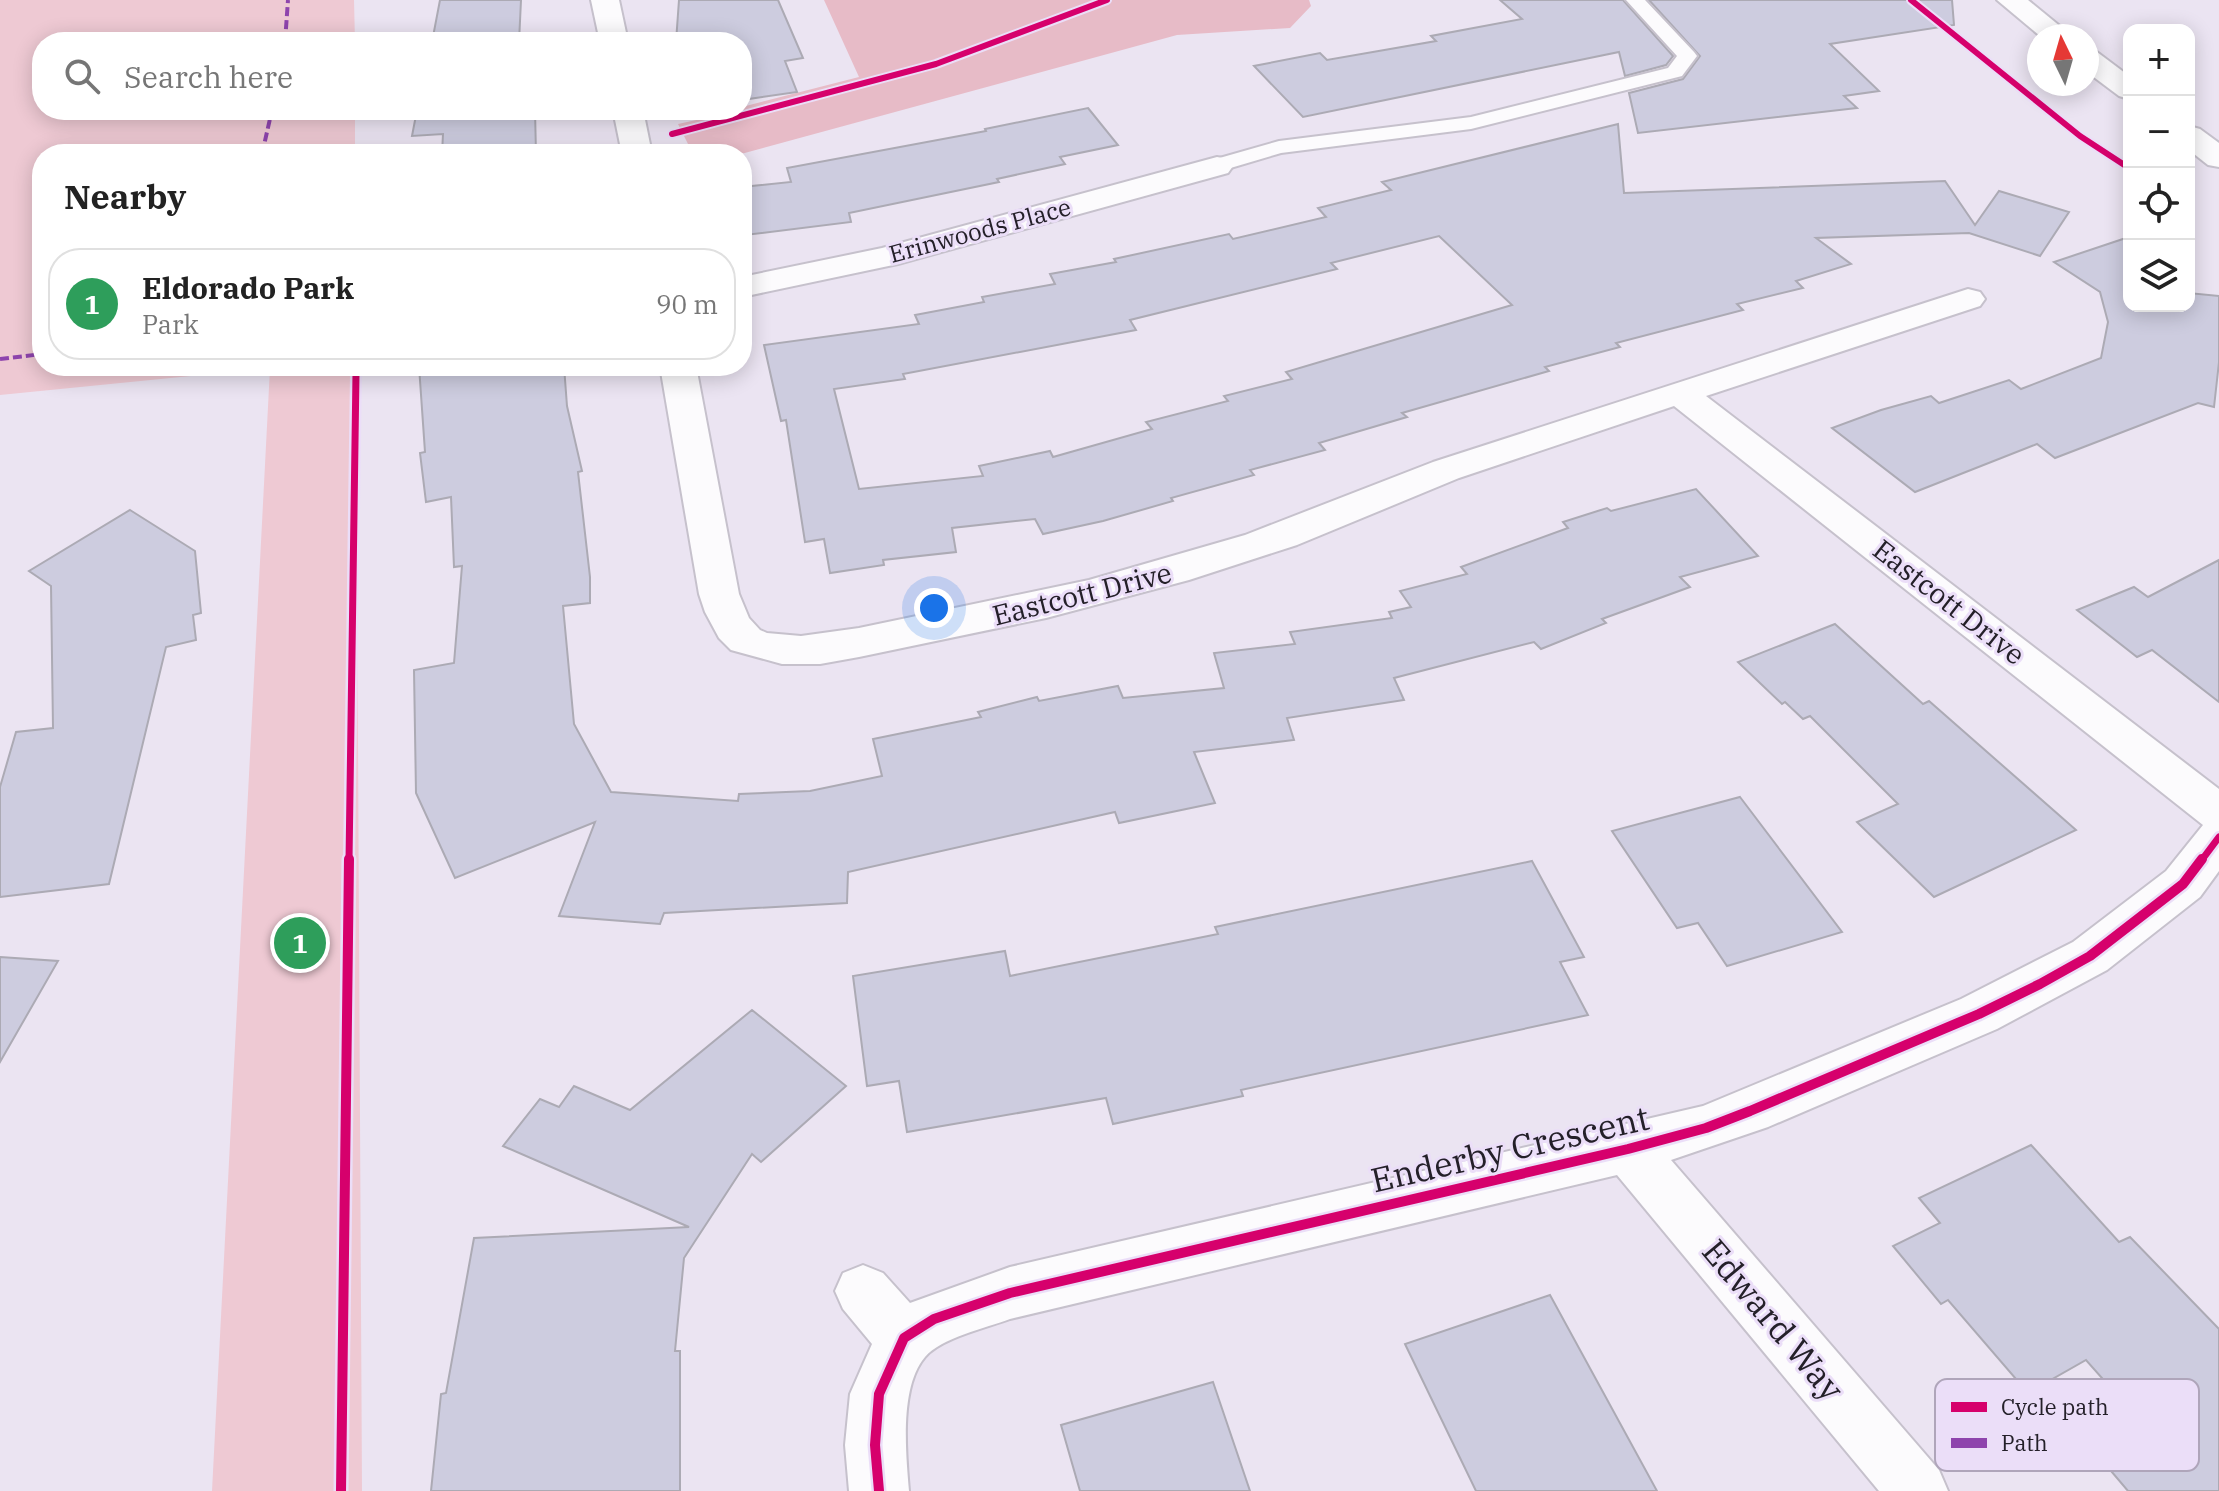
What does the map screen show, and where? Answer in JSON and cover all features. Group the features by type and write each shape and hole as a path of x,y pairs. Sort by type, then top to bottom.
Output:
{"street":[{"path":"605,0 612,32"},
{"path":"2011,0 2042,24"},
{"path":"2099,67 2123,85"},
{"path":"630,120 635,144"},
{"path":"2195,140 2219,158"},
{"name":"Erinwoods Place","path":"752,285 886,257 1217,166"},
{"name":"Eastcott Drive","path":"680,376 719,594 729,623 740,636 760,647 789,651 853,643 1013,612 1143,581 1261,544 1441,472 1968,299"},
{"name":"Eastcott Drive","path":"1678,392 2219,813"},
{"name":"Enderby Crescent","path":"904,1338 934,1319 1010,1293 1628,1149 1706,1128 1979,1014 2090,956 2129,929 2183,884 2219,837"},
{"name":"Edward Way","path":"1628,1149 1918,1491"},
{"path":"863,1291 904,1338 879,1394 875,1445 879,1491"}],"lane":[{"path":"1217,166 1279,147 1471,123 1675,72 1687,56 1635,0"}],"shaded area":[{"path":"0,0 354,0 355,32 32,32 32,120 355,120 355,144 32,144 32,376 190,376 0,395"},
{"path":"824,0 1309,0 1311,6 1290,28 1177,35 752,151 752,144 688,144 678,124 696,120 752,120 752,104 859,77"},
{"path":"270,376 356,376 362,1491 212,1491"}],"building":[{"path":"440,0 521,0 519,32 434,32"},
{"path":"679,0 778,0 803,58 785,61 797,92 752,99 752,32 677,32"},
{"path":"1500,0 1623,0 1673,56 1666,65 1625,76 1619,52 1303,117 1254,66 1320,53 1327,60 1436,41 1431,36 1522,19"},
{"path":"1649,0 1952,0 1954,25 1830,44 1879,91 1844,96 1857,108 1638,133 1629,93 1683,79 1700,56"},
{"path":"1088,108 1118,145 1060,157 1065,164 997,179 999,182 849,213 851,222 752,234 752,186 791,182 787,168"},
{"path":"415,120 535,120 536,144 442,144 443,134 412,136"},
{"path":"1618,124 1624,193 1945,181 1975,225 1999,191 2069,212 2040,256 1969,233 1816,238 1851,264 1796,281 1803,288 1737,304 1743,310 1616,343 1620,347 1545,367 1549,371 1402,413 1407,417 1319,443 1325,450 1250,470 1254,475 1103,521 1043,534 1035,519 952,528 956,552 883,560 884,565 830,573 824,539 805,542 786,420 781,421 764,345 919,324 915,315 984,302 982,297 1055,284 1050,274 1116,262 1114,259 1229,234 1233,239 1326,217 1318,208 1391,190 1382,182","holes":["1439,236 1512,305 1286,372 1292,379 1224,396 1228,401 1146,422 1152,429 1053,457 1050,451 979,466 983,476 859,489 834,389 905,379 903,374 1136,330 1130,320 1337,269 1331,263"]},
{"path":"2123,239 2123,312 2195,312 2195,294 2219,296 2219,362 2214,407 2198,403 2055,458 2037,444 1915,492 1832,428 1931,396 1939,403 2009,380 2021,389 2101,358 2108,322 2100,292 2054,262"},
{"path":"420,376 565,376 567,406 582,471 578,472 590,577 590,603 563,606 574,724 611,792 738,801 739,794 810,791 882,776 873,739 981,717 978,712 1037,697 1039,701 1118,686 1123,698 1224,688 1214,653 1295,644 1290,632 1392,618 1389,612 1411,607 1400,591 1467,574 1461,567 1568,528 1563,522 1607,508 1611,511 1696,489 1758,556 1680,577 1690,587 1602,619 1606,623 1541,649 1534,642 1394,678 1404,700 1287,718 1294,740 1194,752 1215,803 1119,823 1115,812 848,872 847,903 664,913 660,924 559,916 595,822 455,878 416,793 414,670 454,663 462,566 454,567 451,497 426,502 420,453 425,452"},
{"path":"130,510 195,551 201,613 193,615 196,640 166,647 109,884 0,897 0,787 16,732 53,728 51,586 29,571"},
{"path":"2219,560 2219,702 2152,650 2137,657 2077,610 2134,587 2148,597"},
{"path":"1835,624 1923,704 1929,701 2076,830 1934,897 1857,822 1898,804 1810,716 1803,719 1785,702 1782,704 1738,662"},
{"path":"1740,797 1842,932 1727,966 1698,923 1677,928 1612,831"},
{"path":"1532,861 1584,957 1560,962 1588,1015 1241,1090 1243,1096 1113,1124 1106,1098 907,1132 899,1081 867,1086 853,976 1005,951 1010,976 1218,934 1215,927"},
{"path":"0,957 58,961 0,1062"},
{"path":"752,1010 846,1086 761,1162 752,1154 684,1258 675,1351 680,1351 680,1491 431,1491 441,1394 446,1393 474,1238 689,1227 503,1146 540,1099 559,1107 574,1086 630,1110"},
{"path":"2031,1145 2119,1242 2130,1237 2219,1329 2219,1491 2128,1491 2111,1471 2199,1471 2199,1379 2103,1379 2086,1360 2053,1379 2016,1379 1948,1300 1941,1304 1893,1246 1940,1223 1919,1198"},
{"path":"1550,1295 1657,1491 1476,1491 1405,1344"},
{"path":"1213,1382 1250,1491 1080,1491 1061,1425"}],"marked path":[{"path":"286,32 288,0"},
{"path":"264,144 270,120"},
{"path":"0,359 32,355"}],"cycle path":[{"path":"752,113 936,64 1107,0"},
{"path":"1911,0 2080,136 2123,164"},
{"path":"672,134 725,120"},
{"path":"341,1491 356,376"},
{"path":"879,1491 875,1445 879,1394 904,1338 934,1319 1010,1293 1628,1149 1706,1128 1979,1014 2090,956 2183,884 2219,837"}],"place":[{"name":"Eldorado Park","path":"300,943"}]}
